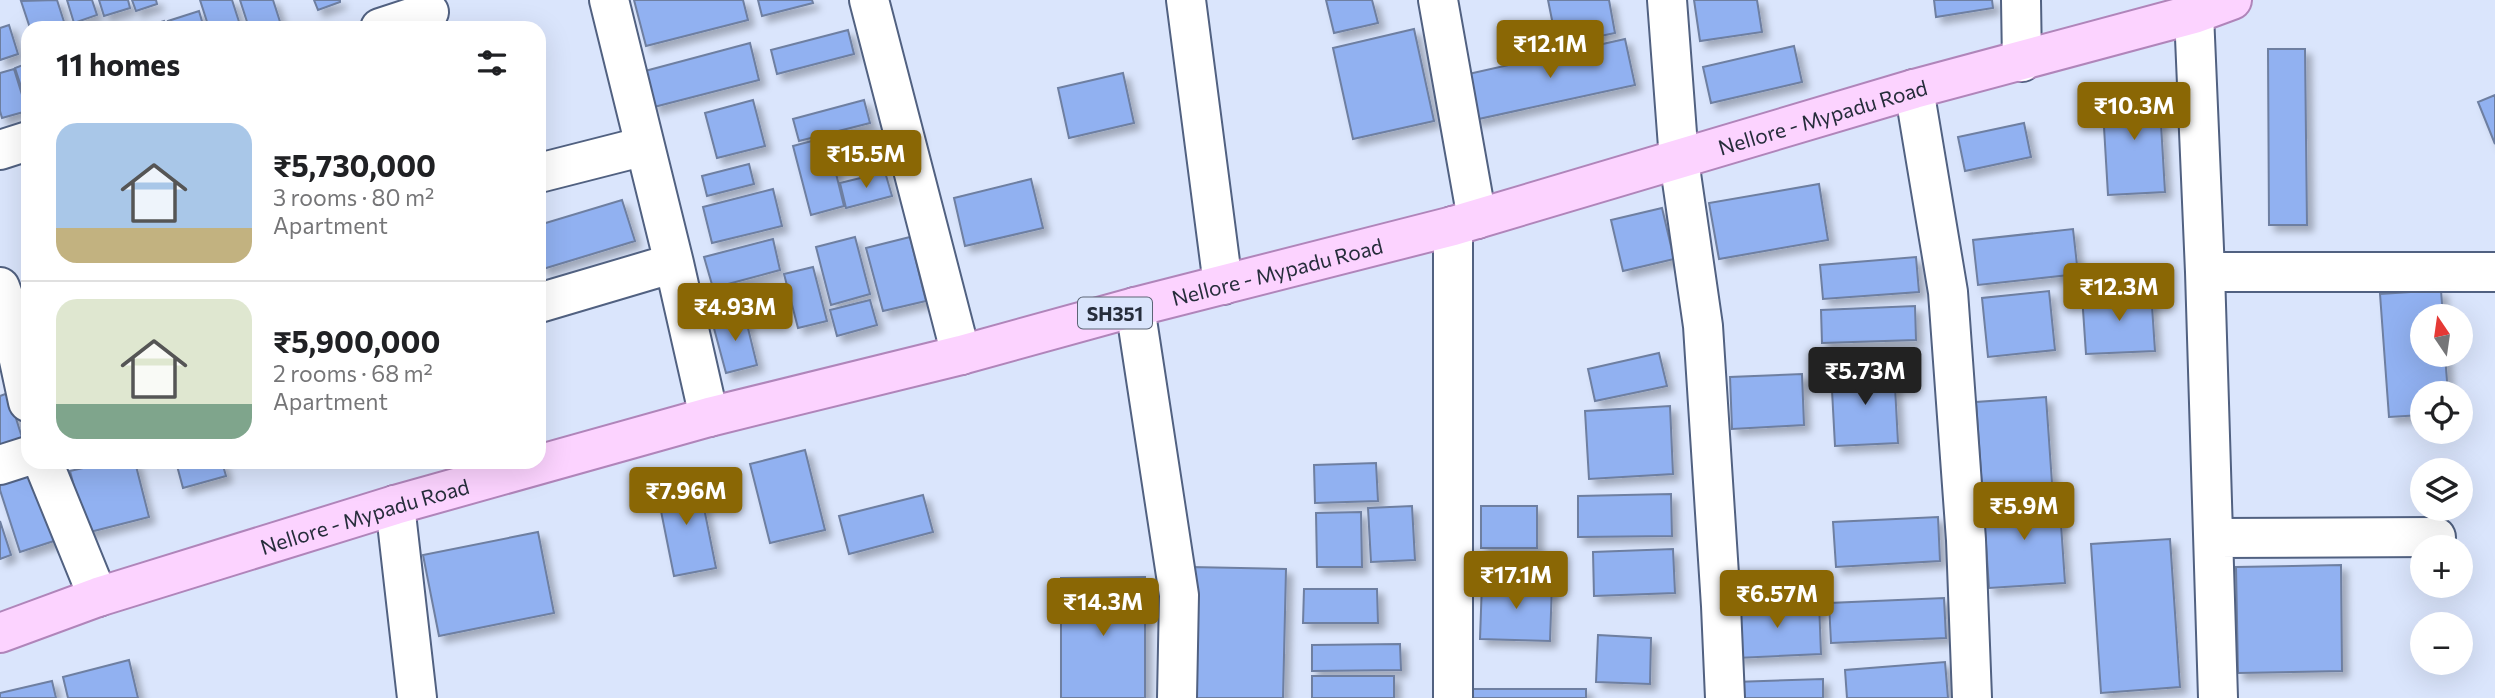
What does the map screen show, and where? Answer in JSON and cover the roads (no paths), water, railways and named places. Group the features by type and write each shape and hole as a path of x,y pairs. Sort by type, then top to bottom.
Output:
{"main road":[{"name":"Nellore - Mypadu Road","path":"546,462 709,416 961,355 1465,222 1914,89 2194,14 2232,0"},
{"name":"Nellore - Mypadu Road","path":"0,633 98,597 394,505 521,469"}],"street":[{"path":"609,0 709,416"},
{"path":"869,0 961,355"},
{"path":"1186,0 1223,285"},
{"path":"1438,0 1465,222 1453,698"},
{"path":"1667,0 1679,160 1703,326 1725,698"},
{"path":"2021,0 2022,62"},
{"path":"401,21 429,12"},
{"path":"2194,14 2218,698"},
{"path":"1914,89 1948,292 1966,540 1972,698"},
{"path":"0,150 21,143"},
{"path":"546,171 645,146"},
{"path":"546,301 674,263"},
{"path":"2205,272 2495,272"},
{"path":"9,303 21,366"},
{"path":"1135,307 1179,595 1178,698"},
{"path":"0,465 21,458"},
{"path":"46,469 98,597"},
{"path":"394,505 417,698"},
{"path":"2214,538 2410,537"}]}
